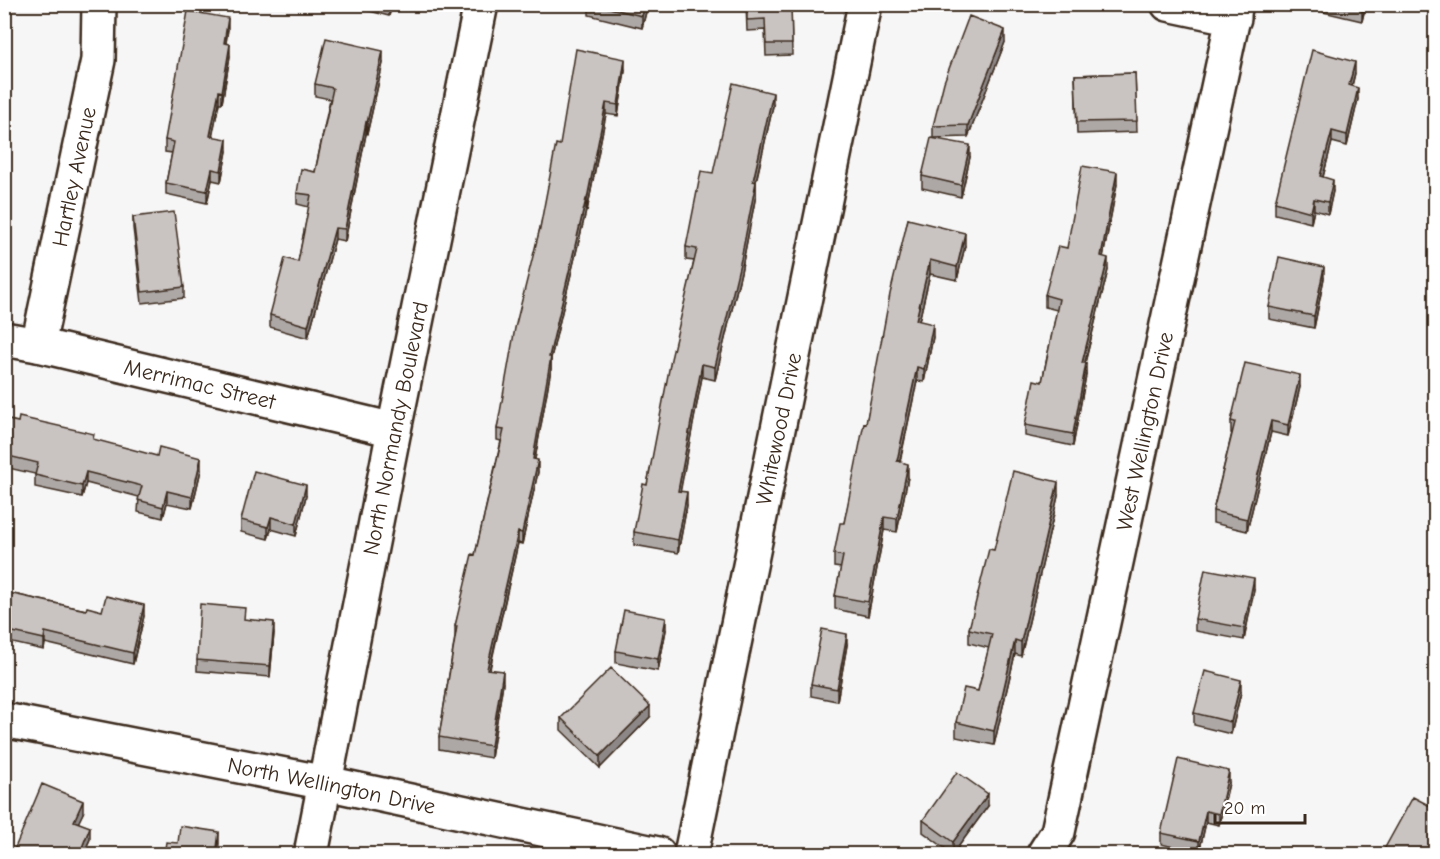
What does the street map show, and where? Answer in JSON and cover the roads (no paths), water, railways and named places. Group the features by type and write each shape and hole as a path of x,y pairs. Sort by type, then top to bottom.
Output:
{"street":[{"name":"Hartley Avenue","path":"38,345 98,60 99,4"},
{"name":"North Normandy Boulevard","path":"311,855 394,430 481,4"},
{"name":"Whitewood Drive","path":"691,855 865,4"},
{"path":"1168,4 1235,11"},
{"name":"West Wellington Drive","path":"1044,855 1058,832 1235,11"},
{"name":"Merrimac Street","path":"4,339 38,345 394,430"},
{"name":"North Wellington Drive","path":"4,720 326,783 658,855"}]}
